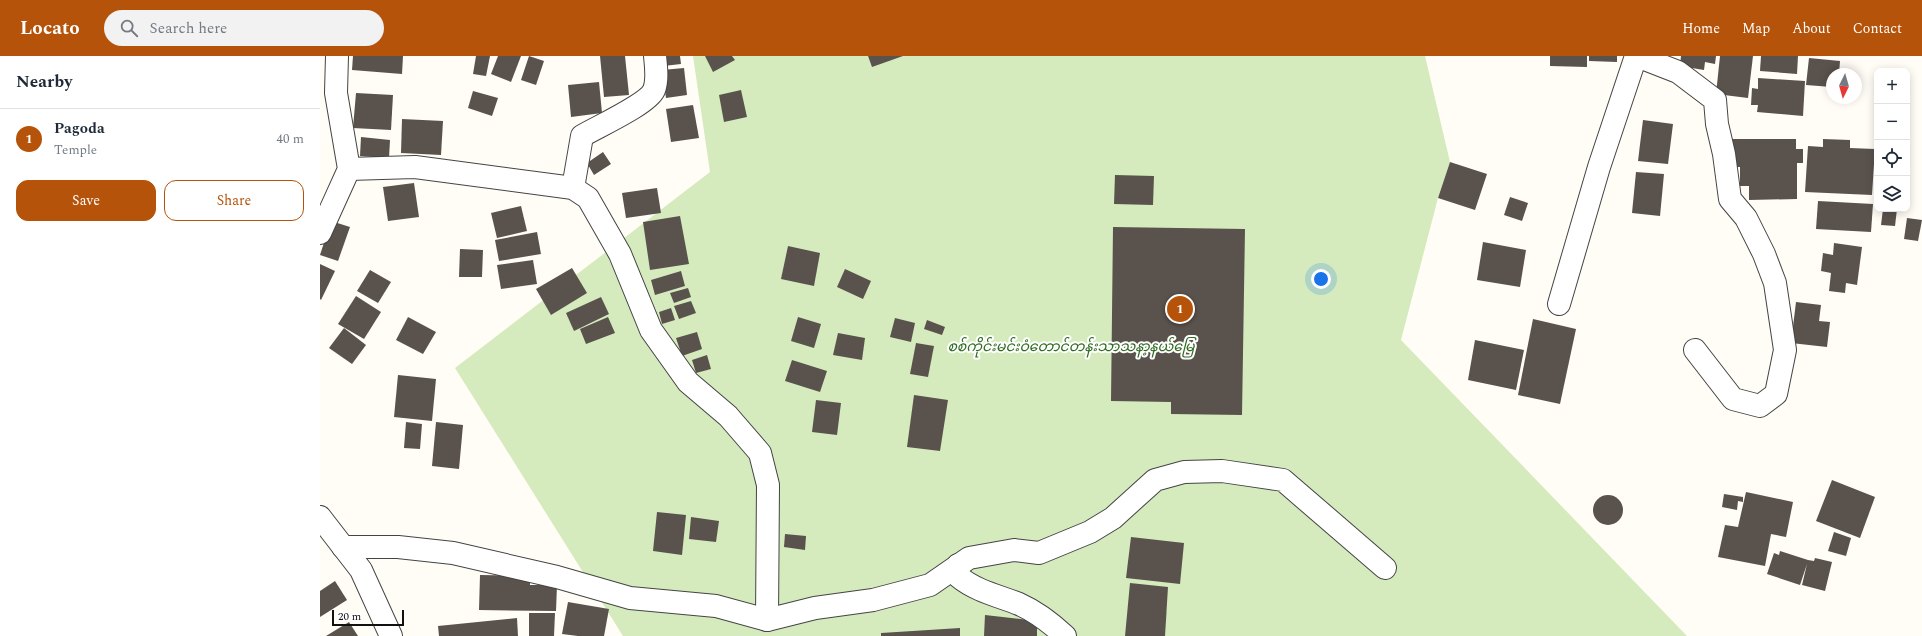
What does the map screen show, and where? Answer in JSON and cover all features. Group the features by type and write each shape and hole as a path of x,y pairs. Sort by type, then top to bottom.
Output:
{"street":[{"path":"320,233 349,169 336,93 337,56"},
{"path":"573,188 582,136 631,109 651,95 655,88 655,56"},
{"path":"1559,304 1599,167 1636,56 1678,72 1715,100 1717,124 1724,154 1730,199 1746,218 1764,254 1775,283 1784,350 1776,394 1760,406 1733,399 1695,350"},
{"path":"349,169 415,167 573,188 588,198 620,254 651,330 688,382 728,416 760,453 768,485 767,620"},
{"path":"343,547 398,547 453,553 557,577 630,598 716,606 767,620 815,608 873,600 930,585 968,558 1014,550 1039,553 1090,532 1113,518 1155,480 1184,472 1222,471 1283,480 1385,568"},
{"path":"320,517 361,570 392,636"},
{"path":"958,565 959,577 968,585 1021,605 1047,619 1065,636"}],"green space":[{"name":"စစ်ကိုင်းမင်းဝံတောင်တန်းသာသနာ့နယ်မြေ","path":"693,56 1425,56 1450,162 1438,198 1401,340 1687,636 623,636 455,368 710,172"}],"building":[{"path":"353,56 403,56 402,74 352,70"},
{"path":"476,56 490,56 486,76 473,74"},
{"path":"498,56 521,56 511,82 491,74"},
{"path":"529,56 544,61 536,85 521,80"},
{"path":"600,56 625,56 629,95 604,97"},
{"path":"654,56 680,56 681,64 655,67"},
{"path":"705,56 732,56 735,60 713,72"},
{"path":"868,56 903,56 872,67"},
{"path":"1550,56 1587,56 1587,67 1550,66"},
{"path":"1589,56 1617,56 1617,62 1589,61"},
{"path":"1681,56 1716,56 1715,64 1705,62 1704,70 1680,66"},
{"path":"1720,56 1753,56 1748,98 1716,94"},
{"path":"1761,56 1798,56 1797,74 1760,71"},
{"path":"1809,58 1840,61 1839,68 1826,68 1826,87 1806,85"},
{"path":"684,68 687,95 666,98 662,70"},
{"path":"1758,78 1805,81 1803,116 1757,112 1758,105 1751,105 1752,88 1758,89"},
{"path":"599,82 602,113 571,117 568,85"},
{"path":"741,90 747,117 724,122 719,95"},
{"path":"473,91 498,98 492,116 468,108"},
{"path":"356,93 393,95 391,130 353,128"},
{"path":"693,105 699,138 671,142 666,109"},
{"path":"402,119 443,121 441,155 401,153"},
{"path":"1643,120 1673,124 1668,164 1638,161"},
{"path":"361,137 390,140 389,158 360,156"},
{"path":"1730,139 1796,139 1796,149 1803,149 1803,163 1797,163 1797,199 1749,200 1749,186 1740,186 1740,167 1730,167"},
{"path":"1823,139 1850,140 1850,148 1874,149 1872,195 1805,192 1808,146 1823,147"},
{"path":"603,152 611,164 594,175 587,163"},
{"path":"1450,162 1487,174 1475,210 1438,198"},
{"path":"1636,172 1664,174 1660,216 1632,213"},
{"path":"1115,175 1154,176 1153,205 1114,204"},
{"path":"414,183 419,217 388,221 383,187"},
{"path":"657,188 661,213 626,218 622,193"},
{"path":"1510,197 1528,203 1522,221 1504,215"},
{"path":"1818,201 1873,204 1871,232 1816,229"},
{"path":"521,206 527,231 497,238 491,213"},
{"path":"1883,212 1897,212 1895,226 1881,225"},
{"path":"680,216 689,264 650,270 643,222"},
{"path":"1907,218 1922,220 1918,241 1904,239"},
{"path":"331,221 350,227 338,261 320,255"},
{"path":"1113,227 1245,229 1242,415 1171,414 1171,402 1111,401"},
{"path":"537,232 541,254 499,261 495,240"},
{"path":"1483,242 1526,250 1520,287 1477,280"},
{"path":"1834,243 1862,247 1857,285 1846,283 1845,293 1829,291 1831,273 1821,271 1823,253 1833,255"},
{"path":"788,246 820,253 814,286 781,279"},
{"path":"460,249 483,250 482,277 459,277"},
{"path":"533,260 537,284 501,289 497,265"},
{"path":"320,264 335,271 321,300 320,299"},
{"path":"572,268 587,293 551,315 536,289"},
{"path":"845,269 871,281 863,299 837,287"},
{"path":"370,270 391,282 378,303 357,291"},
{"path":"681,271 685,286 655,295 651,280"},
{"path":"688,288 691,297 674,303 670,293"},
{"path":"356,296 381,312 364,339 338,324"},
{"path":"601,297 609,314 574,331 566,313"},
{"path":"691,301 696,313 679,319 674,306"},
{"path":"1796,302 1821,305 1819,321 1830,322 1827,347 1791,343"},
{"path":"671,308 675,320 662,324 659,312"},
{"path":"408,317 436,332 423,354 396,340"},
{"path":"608,317 615,333 586,344 580,329"},
{"path":"798,317 821,324 814,348 791,341"},
{"path":"895,318 915,323 911,342 890,337"},
{"path":"1533,319 1576,329 1560,404 1518,395"},
{"path":"927,320 945,327 942,335 924,329"},
{"path":"344,328 366,345 352,364 329,348"},
{"path":"697,332 702,349 682,356 676,338"},
{"path":"838,333 865,338 862,360 833,355"},
{"path":"1475,340 1524,350 1516,390 1468,380"},
{"path":"916,343 934,346 928,377 910,374"},
{"path":"707,355 711,369 696,373 692,360"},
{"path":"792,360 827,371 820,392 785,381"},
{"path":"398,375 436,379 432,421 394,417"},
{"path":"914,395 948,400 940,451 907,447"},
{"path":"816,400 841,403 837,435 812,432"},
{"path":"406,422 422,424 420,449 404,448"},
{"path":"436,422 463,425 459,469 432,466"},
{"path":"1832,480 1875,497 1860,538 1816,521"},
{"path":"1746,492 1793,502 1786,537 1771,534 1765,566 1718,557 1725,525 1738,527"},
{"path":"1724,494 1743,497 1743,502 1738,501 1737,510 1722,507"},
{"path":"1608,495 1618,500 1623,510 1618,520 1608,525 1598,520 1593,510 1598,500"},
{"path":"657,512 686,515 682,555 653,551"},
{"path":"691,517 719,521 716,542 689,539"},
{"path":"1834,532 1851,538 1846,556 1828,551"},
{"path":"785,534 806,536 805,550 784,547"},
{"path":"1131,537 1184,543 1180,584 1126,578"},
{"path":"1780,551 1808,560 1814,561 1815,558 1832,562 1825,591 1802,585 1807,564 1800,585 1767,574 1774,553 1779,555"},
{"path":"480,575 530,576 530,585 557,585 556,611 479,610"},
{"path":"335,581 347,600 320,617 320,591"},
{"path":"1130,583 1168,587 1165,636 1125,636"},
{"path":"568,602 609,609 604,636 578,636 562,634"},
{"path":"529,613 555,613 554,636 529,636"},
{"path":"985,615 1037,621 1037,636 984,636"},
{"path":"517,618 518,636 439,636 438,626"},
{"path":"349,622 358,636 326,636"},
{"path":"960,628 960,636 881,636 881,633"}],"place":[{"name":"Pagoda","path":"1180,309"}]}
